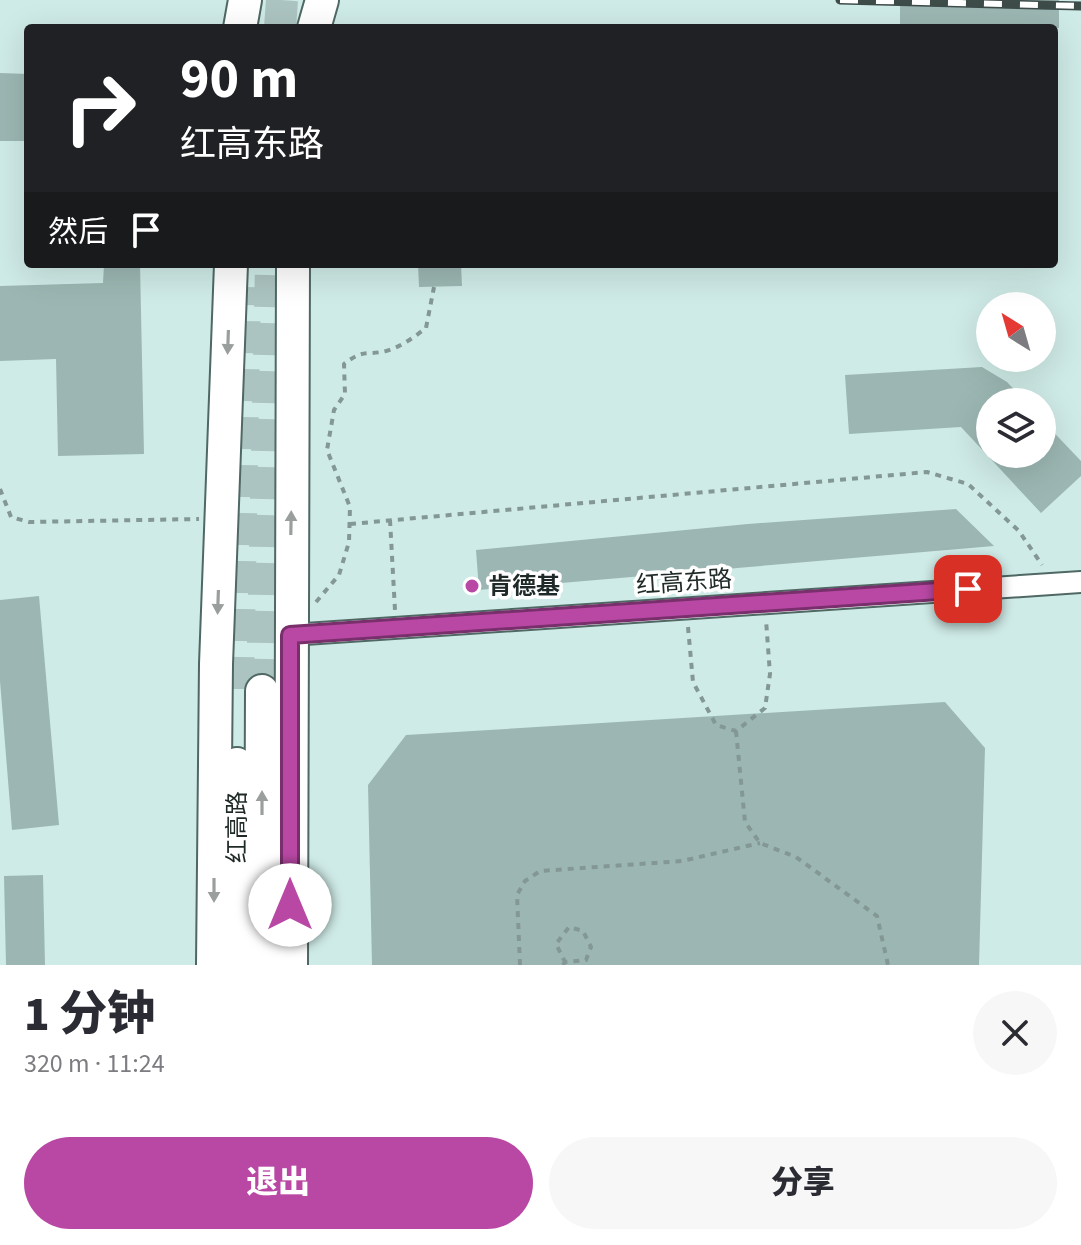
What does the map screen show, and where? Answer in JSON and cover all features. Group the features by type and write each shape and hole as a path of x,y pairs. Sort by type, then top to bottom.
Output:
{"main road":[{"path":"241,24 245,0"},
{"path":"315,24 322,0"},
{"path":"213,965 216,664 231,268"},
{"path":"291,965 293,268"},
{"name":"红高路","path":"236,965 250,690 261,965"}],"street":[{"name":"红高东路","path":"290,635 1081,582"}],"path":[{"path":"290,635 339,575 349,542 350,507 327,450 334,410 345,394 344,364 359,352 385,352 408,342 426,328 434,287"},
{"path":"350,524 927,472 968,484 1019,531 1054,583"},
{"path":"0,489 11,517 29,522 221,519"},
{"path":"390,520 396,628"},
{"path":"736,731 765,708 770,674 765,603"},
{"path":"686,608 693,682 716,725 736,731"},
{"path":"736,731 745,822 760,843 796,857 877,916 888,965"},
{"path":"520,965 517,895 525,881 540,871 682,861 760,843"},
{"path":"569,927 583,931 591,947 586,960 564,963 556,944 569,927"}],"building":[{"path":"900,0 1059,0 1059,28 1058,24 900,24"},
{"path":"0,73 24,74 24,141 0,141"},
{"path":"104,268 140,268 144,454 58,456 56,359 0,361 0,286 103,283"},
{"path":"418,268 461,268 462,286 419,287"},
{"path":"976,367 976,372 990,372 1013,388 976,388 976,443 961,427 849,434 845,375"},
{"path":"1056,435 1081,461 1081,476 1041,513 999,468 1056,468"},
{"path":"956,509 994,546 479,590 476,550 748,524"},
{"path":"39,596 59,825 12,830 0,681 0,600"},
{"path":"945,702 985,748 979,965 372,965 368,785 406,735"},
{"path":"43,875 45,965 6,965 4,876"}],"tunnel":[{"path":"280,24 282,0"},
{"path":"262,691 271,268"},
{"path":"238,689 245,287"}],"railway":[{"path":"840,0 1081,6"}],"place":[{"name":"肯德基","path":"472,586"}],"route":[{"path":"290,905 290,635 968,589"}]}
